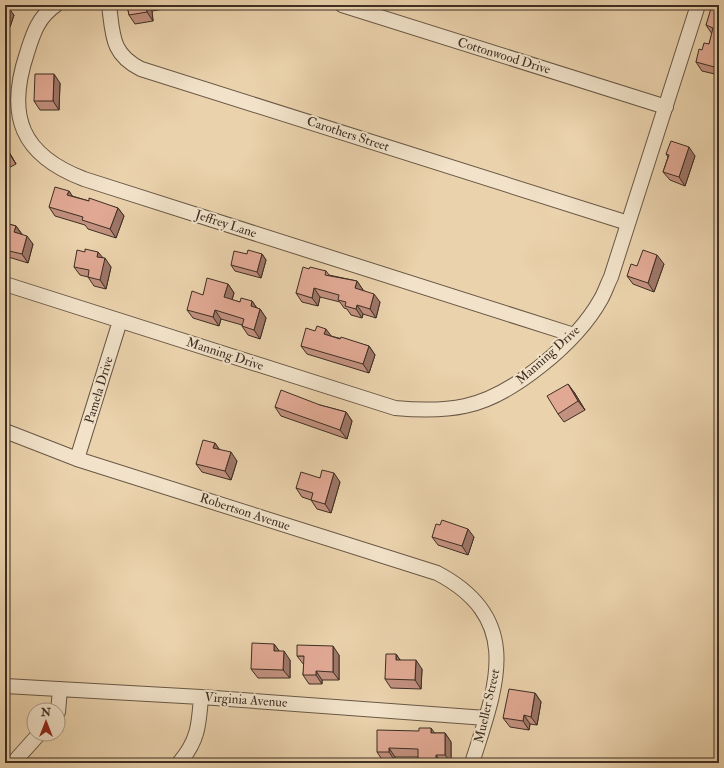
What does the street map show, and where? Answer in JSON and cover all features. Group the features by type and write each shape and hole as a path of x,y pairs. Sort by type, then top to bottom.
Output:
{"street":[{"name":"Jeffrey Lane","path":"56,5 39,20 33,32 18,86 17,101 24,132 33,146 49,162 64,171 84,179 574,335"},
{"name":"Carothers Street","path":"108,5 117,49 129,63 141,69 628,223"},
{"name":"Cottonwood Drive","path":"342,5 666,107"},
{"name":"Manning Drive","path":"5,284 395,408 415,409 465,406 497,395 529,376 574,335 600,300 611,277 698,5"},
{"name":"Pamela Drive","path":"77,459 120,320"},
{"name":"Robertson Avenue","path":"5,431 77,459 437,573 466,590 479,604"},
{"name":"Mueller Street","path":"472,763 486,718 496,677 498,657 492,627 479,604"},
{"name":"Virginia Avenue","path":"5,686 201,697 486,718"},
{"path":"59,702 60,689"},
{"path":"179,763 190,750 196,736 201,697"},
{"path":"13,763 32,742"}],"building":[{"path":"127,5 146,5 147,12 129,15"},
{"path":"712,5 719,5 718,68 696,62 699,49 702,50 704,43 709,44 713,28 706,25"},
{"path":"5,6 8,7 5,14"},
{"path":"35,74 54,74 53,101 34,101"},
{"path":"671,141 689,147 679,177 663,172 669,155 666,154"},
{"path":"5,147 10,156 5,158"},
{"path":"55,187 69,191 67,195 89,201 89,198 118,208 110,229 82,220 83,217 49,207"},
{"path":"5,223 16,226 14,232 27,236 22,254 5,250"},
{"path":"85,249 98,252 97,257 105,258 100,280 88,277 89,270 74,267 77,250 85,252"},
{"path":"248,250 262,254 257,272 231,265 234,251 247,254"},
{"path":"643,250 657,255 648,283 627,276 631,264 637,266"},
{"path":"303,267 326,271 325,275 357,281 355,288 374,294 370,309 357,305 356,309 345,306 346,302 338,300 339,295 314,288 312,298 296,293"},
{"path":"207,278 228,284 224,297 240,302 241,298 252,301 251,306 260,309 254,330 242,326 244,319 215,310 213,317 187,310 192,291 203,295"},
{"path":"317,326 326,329 324,334 340,339 341,337 369,346 363,364 301,346 306,328 315,331"},
{"path":"568,384 578,401 558,414 547,396"},
{"path":"281,390 320,405 346,412 340,430 275,407"},
{"path":"203,440 215,443 213,448 231,452 225,471 196,464"},
{"path":"322,470 334,473 325,504 311,500 313,493 296,488 301,472 320,478"},
{"path":"442,520 468,529 462,546 432,537 436,524 440,525"},
{"path":"252,643 274,644 274,651 284,651 283,670 251,669"},
{"path":"297,645 333,646 333,672 316,671 316,675 303,675 304,656 297,656"},
{"path":"386,654 396,654 396,660 416,660 415,680 385,679"},
{"path":"509,689 535,693 531,717 524,715 523,721 503,718"},
{"path":"419,728 431,728 431,733 445,733 445,755 436,755 436,760 418,760 418,749 389,748 389,752 377,752 377,730 419,731"}]}
